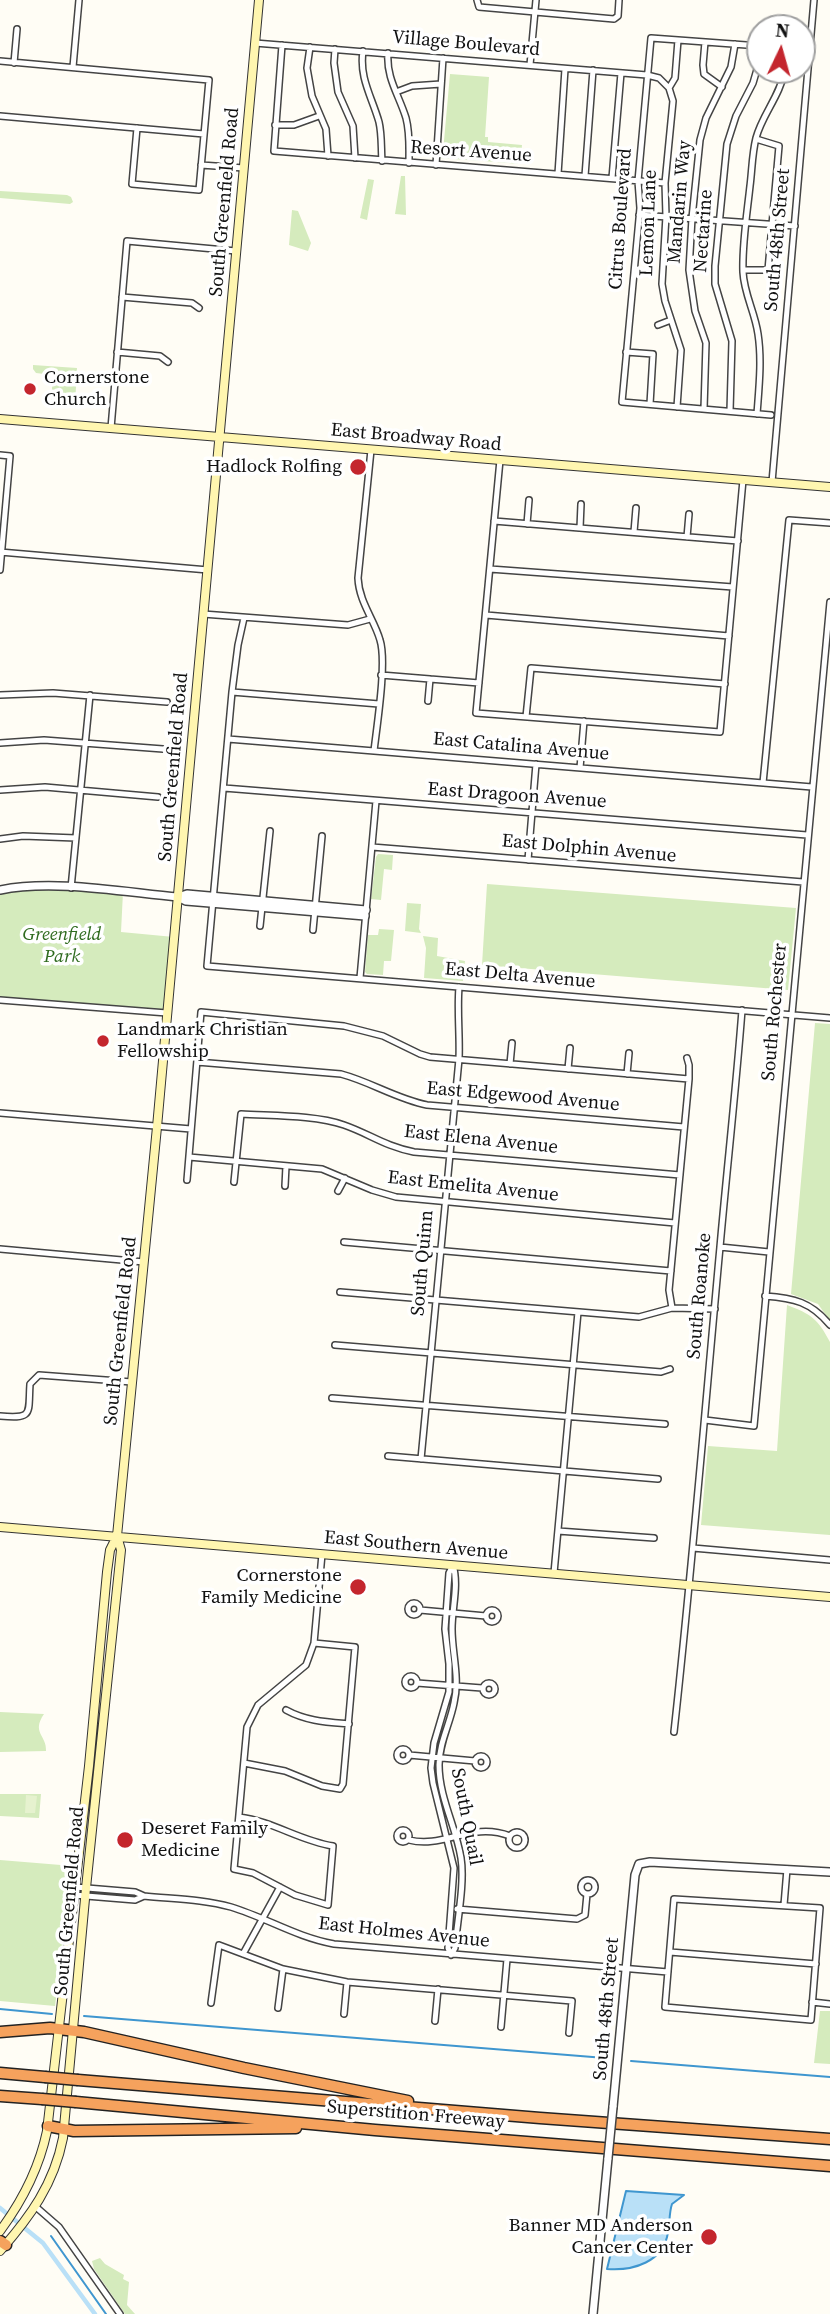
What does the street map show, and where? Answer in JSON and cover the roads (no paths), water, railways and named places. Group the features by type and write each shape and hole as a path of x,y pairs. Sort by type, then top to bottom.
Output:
{"highway":[{"path":"0,2032 59,2029 75,2031 404,2101 540,2118"},
{"name":"Superstition Freeway","path":"0,2073 540,2118 830,2137"},
{"name":"Superstition Freeway","path":"0,2096 375,2130 830,2166"},
{"path":"48,2126 74,2131 301,2128 375,2130"},
{"path":"718,2157 830,2172"}],"main road":[{"name":"South Greenfield Road","path":"0,2231 17,2208 37,2167 48,2126 110,1550 117,1536 259,0"},
{"name":"East Broadway Road","path":"0,419 830,487"},
{"name":"East Southern Avenue","path":"0,1527 830,1597"},
{"name":"South Greenfield Road","path":"2,2246 36,2207 52,2176 65,2129 85,1892 121,1550 117,1536"},
{"path":"103,1614 108,1622 106,1653 110,1658"},
{"path":"99,1663 104,1670 101,1703 104,1716"}],"street":[{"path":"73,67 79,0"},
{"path":"477,0 479,7 614,19 618,16 619,0"},
{"path":"530,65 536,0"},
{"name":"South 48th Street","path":"772,482 814,0"},
{"path":"14,63 17,29"},
{"name":"Citrus Boulevard","path":"650,404 622,402 639,215 638,181 651,38 678,40"},
{"path":"678,40 746,45"},
{"name":"Lemon Lane","path":"677,407 681,350 662,284 665,183 673,101 669,88 675,78 678,40"},
{"path":"705,42 704,74 722,88"},
{"name":"Village Boulevard","path":"255,43 647,75 659,78 669,88"},
{"name":"Mandarin Way","path":"704,409 706,343 695,311 688,270 692,218 700,140 706,118 731,67 735,44"},
{"path":"282,45 275,125 295,125 319,116"},
{"path":"310,47 307,68 312,96 326,129 328,156"},
{"path":"335,49 338,92 353,126 355,158"},
{"path":"362,51 363,78 379,122 382,161"},
{"path":"388,53 389,77 409,133 409,163"},
{"path":"436,165 443,58"},
{"path":"0,61 209,80 199,190 132,184 137,128"},
{"path":"558,174 565,68"},
{"path":"585,176 593,70"},
{"path":"612,178 621,73"},
{"path":"396,92 412,86 441,84"},
{"name":"Nectarine","path":"730,411 732,341 715,284 715,266 727,144 736,116 752,84"},
{"path":"757,414 760,350 752,306 745,290 743,270 746,222 756,139 780,84"},
{"path":"771,108 780,112"},
{"path":"0,116 204,134"},
{"name":"Resort Avenue","path":"275,125 274,151 665,183"},
{"path":"743,270 768,270 779,146 756,139"},
{"path":"201,165 244,168"},
{"path":"639,215 795,226"},
{"path":"111,428 127,241 236,251"},
{"path":"122,297 192,303 199,308"},
{"path":"752,306 760,302"},
{"path":"659,325 671,320"},
{"path":"117,352 160,356 168,362"},
{"path":"626,352 653,354 650,404 771,415"},
{"path":"371,450 358,578 370,619 381,641 381,675 374,751"},
{"path":"0,455 10,456 3,504 0,570"},
{"path":"500,460 476,713 720,732 743,480"},
{"path":"527,524 528,500"},
{"path":"579,528 581,504"},
{"path":"634,533 636,508"},
{"path":"687,537 689,514"},
{"path":"763,783 789,520 830,523"},
{"path":"494,521 738,541"},
{"path":"1,552 208,570"},
{"path":"490,569 733,587"},
{"name":"South Rochester","path":"705,1420 754,1426 830,602"},
{"path":"203,614 348,625 370,619"},
{"path":"486,615 729,636"},
{"path":"213,900 232,692 244,618"},
{"path":"526,717 531,668 725,684"},
{"path":"381,675 479,683"},
{"path":"428,701 430,679"},
{"path":"232,692 379,704"},
{"path":"0,695 53,693 167,702"},
{"path":"71,888 90,695"},
{"path":"580,768 584,721"},
{"name":"East Catalina Avenue","path":"228,739 812,787"},
{"path":"0,743 44,740 163,749"},
{"path":"528,860 536,764"},
{"path":"0,790 46,788 158,797"},
{"name":"East Dragoon Avenue","path":"224,788 807,835"},
{"path":"360,978 376,801"},
{"path":"260,926 270,831"},
{"path":"0,839 23,836 76,838"},
{"path":"313,930 322,836"},
{"name":"East Dolphin Avenue","path":"372,847 803,882"},
{"path":"0,890 17,887 71,888 178,897 186,901 213,900 366,913"},
{"name":"East Delta Avenue","path":"213,900 207,966 830,1017"},
{"name":"South Quinn","path":"421,1458 459,1059 459,987"},
{"path":"0,1000 167,1013"},
{"name":"South Roanoke","path":"690,1585 742,1010"},
{"path":"187,1180 201,1012 344,1026 383,1036 420,1054 689,1079"},
{"path":"510,1064 512,1043"},
{"path":"568,1069 570,1048"},
{"path":"627,1074 629,1053"},
{"path":"672,1308 669,1296 689,1079 690,1065 687,1058"},
{"name":"East Edgewood Avenue","path":"197,1062 341,1074 357,1078 410,1101 454,1108 684,1127"},
{"path":"0,1113 191,1129"},
{"name":"East Elena Avenue","path":"236,1161 241,1114 328,1121 399,1149 449,1156 680,1175"},
{"name":"East Emelita Avenue","path":"189,1157 322,1168 372,1190 396,1197 675,1223"},
{"path":"234,1182 236,1161"},
{"path":"285,1186 286,1166"},
{"path":"338,1191 345,1178"},
{"path":"344,1242 671,1271"},
{"path":"720,1247 769,1252"},
{"path":"0,1249 144,1262"},
{"path":"340,1292 639,1317 672,1308 715,1309"},
{"path":"765,1296 799,1301 819,1311 830,1325"},
{"path":"554,1573 578,1312"},
{"path":"335,1345 661,1372 670,1369"},
{"path":"0,1416 25,1417 28,1412 30,1384 39,1375 132,1382"},
{"path":"332,1398 664,1424"},
{"path":"388,1455 658,1479"},
{"path":"558,1531 654,1538"},
{"path":"693,1548 830,1560"},
{"path":"239,1817 274,1825 315,1843 333,1846 328,1905 307,1899 253,1873 234,1869 247,1727 258,1705 306,1665 314,1643 322,1554"},
{"name":"South Quail","path":"451,1955 455,1948 462,1868 442,1788 439,1758 454,1703 445,1635 451,1593 449,1573 453,1565"},
{"path":"674,1732 690,1585"},
{"path":"420,1610 486,1616"},
{"path":"244,1763 285,1771 322,1787 340,1788 349,1724 355,1647 314,1643"},
{"path":"417,1683 482,1688"},
{"name":"South Quail","path":"451,1955 448,1948 454,1868 433,1783 432,1757 453,1686"},
{"path":"286,1710 311,1721 349,1724"},
{"path":"410,1755 475,1761"},
{"path":"409,1840 426,1842 490,1830 510,1836"},
{"name":"South 48th Street","path":"593,2314 635,1875 639,1864 787,1869"},
{"path":"784,1905 787,1869 830,1872"},
{"path":"243,1954 280,1887"},
{"name":"East Holmes Avenue","path":"75,1891 135,1900 144,1896 219,1904 299,1936 326,1943 668,1972"},
{"path":"451,1908 577,1919 585,1915 587,1894"},
{"path":"674,1899 784,1905 820,1908 811,2020 665,2007 674,1899"},
{"path":"449,1933 456,1934"},
{"path":"211,2003 219,1945 283,1969 314,1977 572,2001 569,2033"},
{"path":"670,1952 816,1964"},
{"path":"501,2027 507,1959"},
{"path":"278,2008 283,1969"},
{"path":"344,2014 347,1982"},
{"path":"435,2021 438,1989"},
{"path":"812,2002 830,2004"},
{"path":"36,2207 59,2227 120,2314"}],"water":[{"path":"626,2191 684,2195 672,2204 665,2242 654,2257 637,2266 607,2269"}],"waterway":[{"path":"0,2009 52,2014"},
{"path":"84,2016 605,2058"},
{"path":"631,2061 830,2077"},
{"path":"0,2208 43,2243 95,2314"},
{"path":"51,2236 106,2314"}],"place":[{"name":"Cornerstone Church","path":"30,389"},
{"name":"Hadlock Rolfing","path":"358,467"},
{"name":"Landmark Christian Fellowship","path":"103,1041"},
{"name":"Cornerstone Family Medicine","path":"358,1587"},
{"name":"Deseret Family Medicine","path":"125,1840"},
{"name":"Banner MD Anderson Cancer Center","path":"709,2237"}],"park label":[{"name":"Greenfield Park","path":"62,946"}]}
